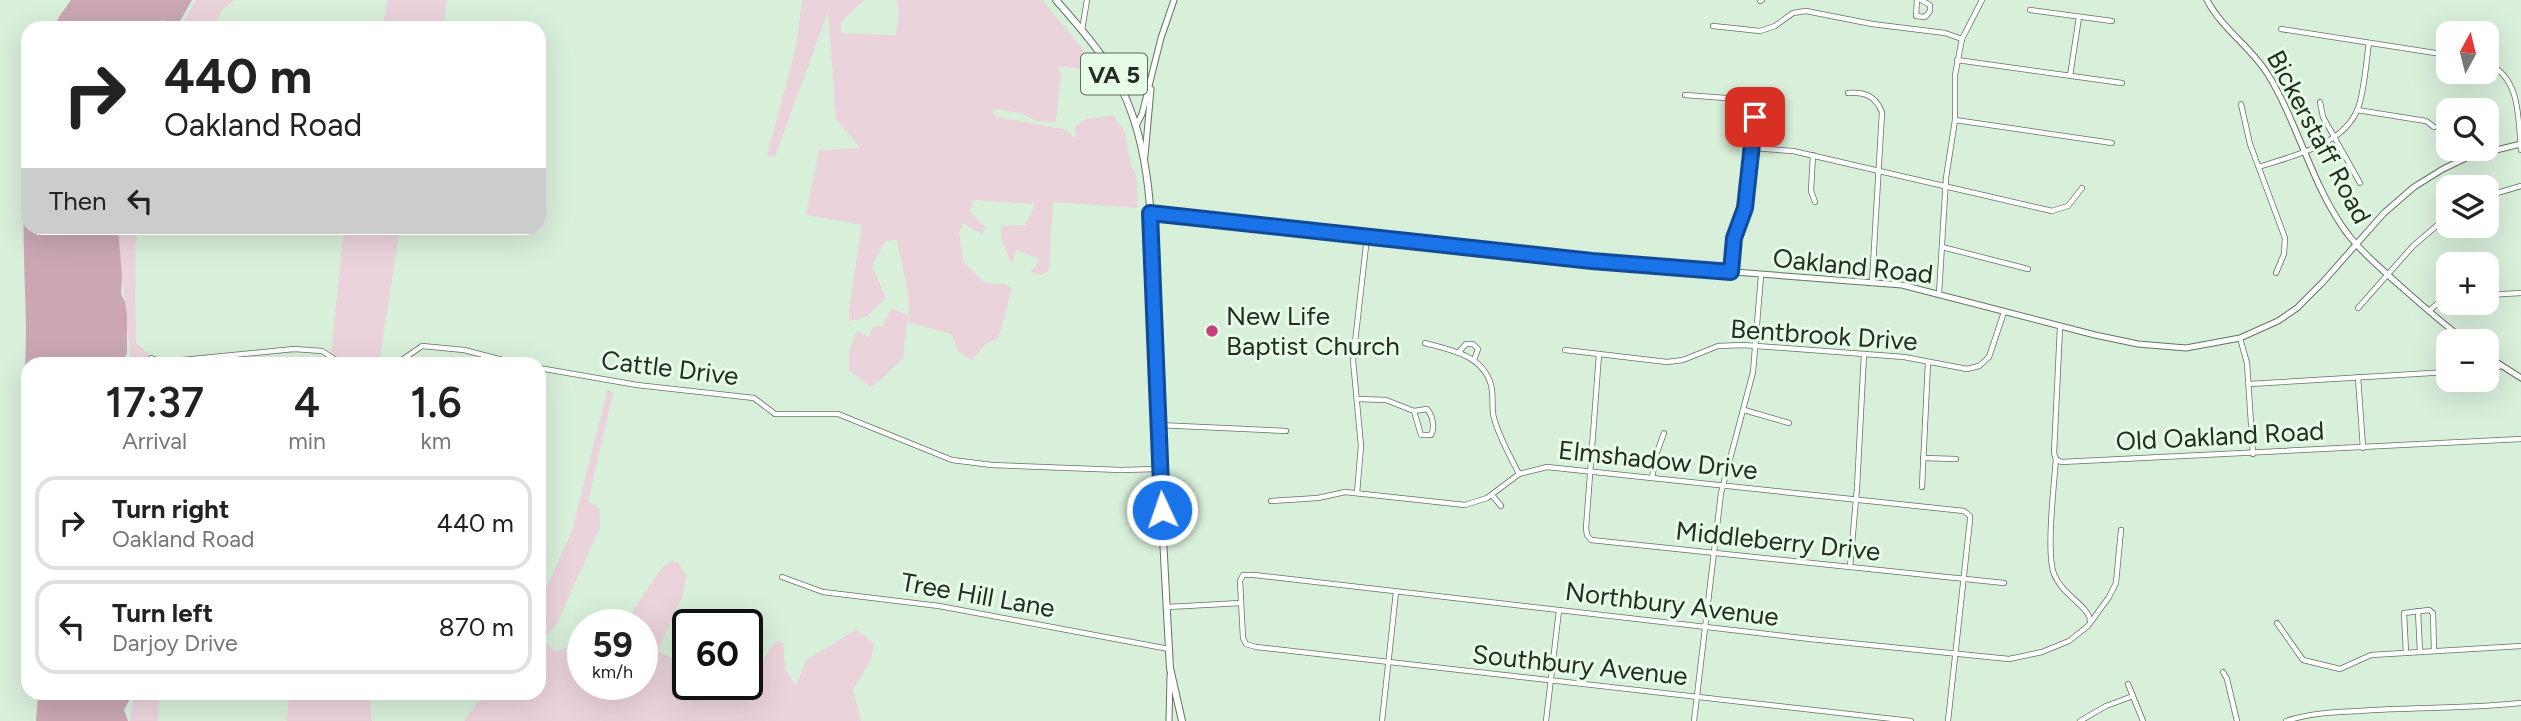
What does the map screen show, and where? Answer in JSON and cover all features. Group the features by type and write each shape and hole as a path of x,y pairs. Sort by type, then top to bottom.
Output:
{"main road":[{"name":"VA 5","path":"1056,0 1107,62 1131,111 1145,163 1150,213 1170,668 1181,718"}],"street":[{"path":"1082,30 1087,0"},
{"path":"1136,126 1174,0"},
{"path":"1939,294 1946,187 1955,120 1954,86 1957,60 1962,39 1982,0"},
{"name":"Bickerstaff Road","path":"2207,0 2221,22 2251,51 2280,94 2337,218 2356,246 2451,329"},
{"path":"2030,10 2112,21"},
{"path":"1713,26 1760,31 1776,26 1793,13 1806,11 1872,24 1945,33 1962,39"},
{"path":"2070,76 2079,17"},
{"path":"2281,29 2436,53"},
{"path":"2259,167 2334,137 2349,124 2357,110 2369,43"},
{"path":"1957,60 2122,83"},
{"path":"2499,70 2512,88 2521,150"},
{"path":"1145,163 1152,78"},
{"path":"1848,93 1869,95 1881,109 1872,283"},
{"path":"1685,95 1781,102"},
{"path":"1731,272 1734,238 1745,208 1757,101"},
{"path":"2320,102 2323,117 2360,183"},
{"path":"1131,111 1140,109 1144,103"},
{"path":"2241,104 2250,144 2286,243 2276,273"},
{"path":"2357,110 2426,121 2434,127"},
{"path":"1955,120 2112,143"},
{"name":"Oakland Road","path":"1150,213 1621,264 1910,286 2060,327 2163,348 2197,347 2240,338 2278,321 2297,308 2394,203 2426,178 2468,157 2521,144"},
{"path":"1752,148 1793,151 2052,211 2068,206 2082,188"},
{"path":"1812,155 1811,191 1815,202"},
{"path":"2499,192 2521,186"},
{"path":"2358,308 2423,236 2436,226"},
{"path":"1357,493 1361,446 1354,346 1367,237"},
{"path":"1942,247 2028,269"},
{"path":"1694,721 1723,485 1753,372 1761,276"},
{"path":"2499,294 2521,293"},
{"path":"2429,311 2436,305"},
{"name":"Bentbrook Drive","path":"1565,350 1672,362 1718,346 1756,346 1904,357 1962,370 1979,366 1989,357 2004,312"},
{"path":"2060,327 2051,563 2065,592 2089,614 2089,625"},
{"path":"2240,338 2247,363 2253,454"},
{"path":"1425,343 1459,352 1474,360 1485,373 1491,384 1493,416 1519,474"},
{"path":"1459,352 1466,344 1473,344 1478,349 1474,360"},
{"path":"403,357 422,346 464,350 491,357"},
{"path":"213,357 294,349 323,351 332,357"},
{"path":"1590,472 1599,354"},
{"path":"1850,567 1857,499 1864,354"},
{"path":"1922,486 1928,362"},
{"path":"2501,366 2521,378"},
{"name":"Cattle Drive","path":"546,369 637,385 754,398 775,414 838,414 952,460 992,465 1160,469"},
{"path":"2249,384 2436,373"},
{"path":"2358,377 2363,448"},
{"path":"1358,399 1386,400 1414,411 1429,411 1433,428 1431,435 1423,436 1419,433 1414,411"},
{"path":"1744,410 1788,423"},
{"path":"1158,425 1286,431"},
{"path":"1651,478 1664,433"},
{"name":"Old Oakland Road","path":"2056,459 2064,463 2081,463 2521,439"},
{"path":"1923,457 1956,459"},
{"name":"Elmshadow Drive","path":"1271,501 1357,493 1452,505 1477,502 1492,495 1519,474 1547,467 1857,499 1967,513 1970,520 1964,579"},
{"name":"Middleberry Drive","path":"1590,472 1586,528 1593,541 2004,583"},
{"path":"1492,495 1501,506"},
{"name":"Northbury Avenue","path":"1241,603 1240,581 1243,575 1994,659 2023,657 2069,641 2089,625 2116,583 2121,530"},
{"name":"Tree Hill Lane","path":"782,577 823,592 939,606 1169,649"},
{"path":"1948,721 1964,579"},
{"path":"1382,721 1396,592"},
{"path":"1167,607 1241,603"},
{"name":"Southbury Avenue","path":"1241,603 1242,638 1246,644 1256,647 1911,721"},
{"path":"1546,721 1559,610"},
{"path":"2406,653 2404,613 2429,610 2433,613 2434,651"},
{"path":"2417,611 2420,652"},
{"path":"2277,623 2303,660 2340,669 2371,655 2521,646"},
{"path":"1170,668 1169,719 1181,718"},
{"path":"2223,672 2237,721"},
{"path":"2128,684 2143,721"},
{"path":"2080,721 2106,706 2133,696"},
{"path":"2286,721 2325,713 2400,708 2484,707 2521,703"}],"shaded area":[{"path":"71,0 192,0 180,21 58,21"},
{"path":"196,0 235,0 224,8 216,21 183,21"},
{"path":"388,0 447,0 444,21 384,21"},
{"path":"802,0 864,0 841,22 841,33 896,35 899,11 897,0 1042,0 1088,55 1093,70 1058,66 1061,73 1056,122 1036,121 1020,113 993,109 994,116 1067,130 1073,137 1076,136 1075,126 1086,119 1113,115 1125,132 1131,166 1136,173 1138,208 1053,202 1049,271 1041,275 1031,272 1040,260 1017,250 1012,263 1001,239 1001,226 1025,225 1035,204 974,200 970,211 985,227 983,235 963,223 959,233 964,262 985,283 1006,284 1012,289 998,339 986,343 972,361 959,352 951,334 907,322 903,359 879,381 870,387 849,370 849,351 857,331 869,337 873,327 883,326 891,308 909,316 908,292 897,240 885,241 872,266 886,298 866,317 849,321 862,225 806,215 819,150 860,148 836,119 828,12 775,157 767,156 796,47"},
{"path":"24,235 119,235 121,294 127,315 125,357 25,357"},
{"path":"118,235 137,235 136,343 149,357 130,357"},
{"path":"343,235 399,235 380,357 331,357"},
{"path":"608,388 613,394 588,501 599,508 600,528 556,625 546,636 546,589 572,531"},
{"path":"671,561 678,562 686,575 683,595 677,609 672,609 672,620 658,651 658,609 634,609 661,569"},
{"path":"856,630 874,643 871,660 853,690 861,721 464,721 478,702 483,700 546,700 546,642 554,651 567,648 567,700 658,700 658,651 672,659 672,700 763,700 763,660 775,641 783,643 785,668 796,686 806,660"},
{"path":"38,700 129,700 124,710 128,721 36,721"},
{"path":"133,700 160,700 158,721 130,721"},
{"path":"288,700 370,700 372,721 287,721"}],"place":[{"name":"New Life Baptist Church","path":"1212,331"}],"route":[{"path":"1162,510 1150,213 1592,261 1731,272 1734,238 1745,208 1755,117"}]}
